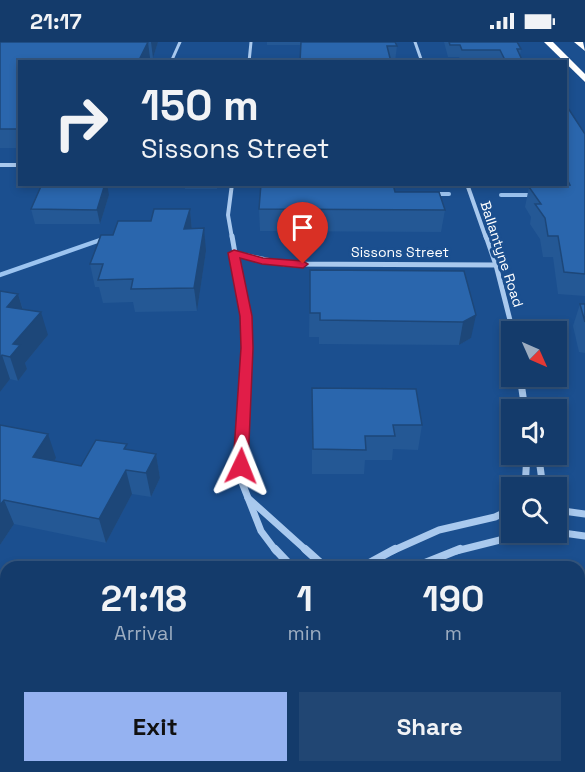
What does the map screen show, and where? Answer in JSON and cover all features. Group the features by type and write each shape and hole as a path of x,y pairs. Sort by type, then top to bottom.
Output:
{"highway":[{"path":"549,42 567,60"},
{"path":"578,42 585,48"},
{"path":"571,50 585,67"},
{"path":"567,60 585,79"}],"street":[{"path":"172,60 180,42"},
{"path":"249,60 251,42"},
{"path":"415,42 421,60"},
{"path":"0,165 18,165"},
{"path":"232,186 228,214 246,316 247,348 241,480 245,495 268,542 286,561"},
{"name":"Ballantyne Road","path":"468,186 496,265 510,321"},
{"name":"Sissons Street","path":"234,253 285,264 496,265"},
{"path":"245,495 318,561"},
{"path":"567,510 574,513"},
{"path":"567,512 585,514"},
{"path":"373,561 407,543 440,530 501,515"},
{"path":"567,534 585,536"},
{"path":"430,561 466,547 501,537"}],"building":[{"path":"0,42 148,42 139,60 18,60 18,129 0,129"},
{"path":"301,42 395,42 397,46 387,46 390,60 300,60"},
{"path":"449,42 517,42 521,49 517,49 522,60 505,60 500,50 462,50 460,45 450,45"},
{"path":"567,107 585,134 585,274 564,272 558,236 548,236 545,218 535,204 541,204 529,187 570,185 567,179"},
{"path":"41,186 104,186 97,210 31,209"},
{"path":"261,186 394,186 395,192 439,192 445,210 259,209"},
{"path":"154,209 190,209 184,229 204,228 194,288 131,289 133,279 98,280 103,264 90,264 101,235 113,235 118,221 151,221"},
{"path":"310,270 464,271 476,315 463,322 320,320 320,313 310,313"},
{"path":"0,291 18,294 7,307 41,312 13,344 20,345 10,357 2,355 0,358"},
{"path":"580,304 585,304 585,322"},
{"path":"312,388 416,389 422,425 393,425 395,436 365,436 366,450 313,449"},
{"path":"0,425 48,434 33,457 81,466 96,440 127,444 124,449 156,454 146,473 126,470 99,519 4,500 0,505"}],"waterway":[{"path":"433,194 449,194"},
{"path":"501,195 532,195"},
{"path":"0,275 103,239"}],"route":[{"path":"241,466 247,348 246,316 234,253 262,261 303,264"}]}
